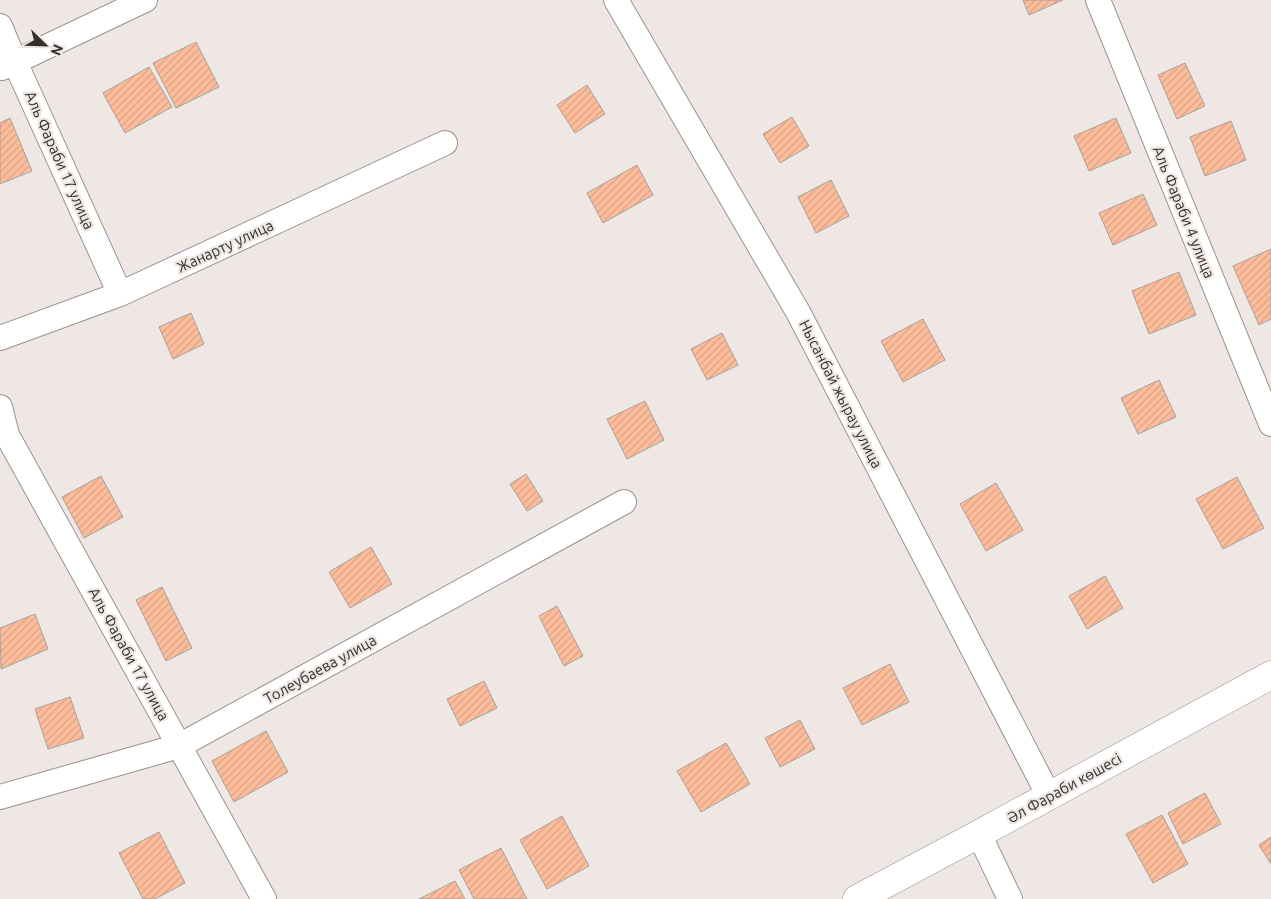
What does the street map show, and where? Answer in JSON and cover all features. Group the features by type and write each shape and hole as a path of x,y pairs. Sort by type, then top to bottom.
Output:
{"street":[{"path":"7,65 145,0"},
{"name":"Нысанбай жырау улица","path":"616,0 798,312 1049,796"},
{"name":"Аль Фараби 4 улица","path":"1098,0 1271,424"},
{"name":"Аль Фараби 17 улица","path":"0,26 7,65 120,294"},
{"name":"Жанарту улица","path":"0,338 120,294 445,143"},
{"name":"Аль Фараби 17 улица","path":"0,407 7,435 264,899"},
{"name":"Толеубаева улица","path":"0,797 179,746 624,502"},
{"name":"Әл Фараби көшесі","path":"857,899 1271,675"},
{"path":"979,834 1010,899"}],"building":[{"path":"1023,0 1063,0 1029,15"},
{"path":"196,42 219,87 176,108 153,63"},
{"path":"1185,63 1205,106 1177,119 1158,75"},
{"path":"149,67 172,107 125,133 103,93"},
{"path":"587,85 605,114 575,133 557,105"},
{"path":"792,117 809,146 780,163 763,134"},
{"path":"10,118 32,171 0,184 0,123"},
{"path":"1116,118 1131,153 1089,171 1074,136"},
{"path":"1231,121 1246,160 1205,176 1190,137"},
{"path":"637,165 653,195 603,223 587,193"},
{"path":"831,180 849,216 816,233 798,197"},
{"path":"1143,194 1157,225 1113,245 1099,213"},
{"path":"1271,249 1271,319 1259,325 1233,266"},
{"path":"1179,272 1196,315 1149,334 1132,291"},
{"path":"191,313 204,344 173,359 159,327"},
{"path":"923,319 945,360 903,382 881,341"},
{"path":"722,333 738,365 707,380 691,349"},
{"path":"1159,380 1176,417 1138,434 1121,398"},
{"path":"645,401 664,440 627,459 607,419"},
{"path":"526,474 543,501 527,511 510,484"},
{"path":"101,476 123,517 84,538 62,497"},
{"path":"1237,477 1264,528 1223,549 1196,499"},
{"path":"996,483 1023,530 986,551 960,504"},
{"path":"371,547 392,584 350,608 329,572"},
{"path":"1105,576 1123,608 1087,629 1069,596"},
{"path":"162,587 192,648 166,661 136,600"},
{"path":"557,606 583,656 564,666 539,616"},
{"path":"35,614 48,649 1,669 0,628"},
{"path":"890,664 909,702 862,725 843,688"},
{"path":"484,681 497,708 460,726 447,699"},
{"path":"70,697 84,738 48,749 35,709"},
{"path":"800,720 815,749 780,767 765,738"},
{"path":"266,731 288,772 234,802 212,761"},
{"path":"726,743 750,784 701,812 677,771"},
{"path":"1205,793 1221,824 1183,844 1168,813"},
{"path":"1162,815 1188,864 1153,883 1126,834"},
{"path":"562,816 589,866 547,889 520,840"},
{"path":"159,832 185,883 155,899 143,899 119,853"},
{"path":"1271,837 1271,864 1259,845"},
{"path":"501,848 527,899 474,899 459,870"},
{"path":"455,881 465,899 419,899"}]}
